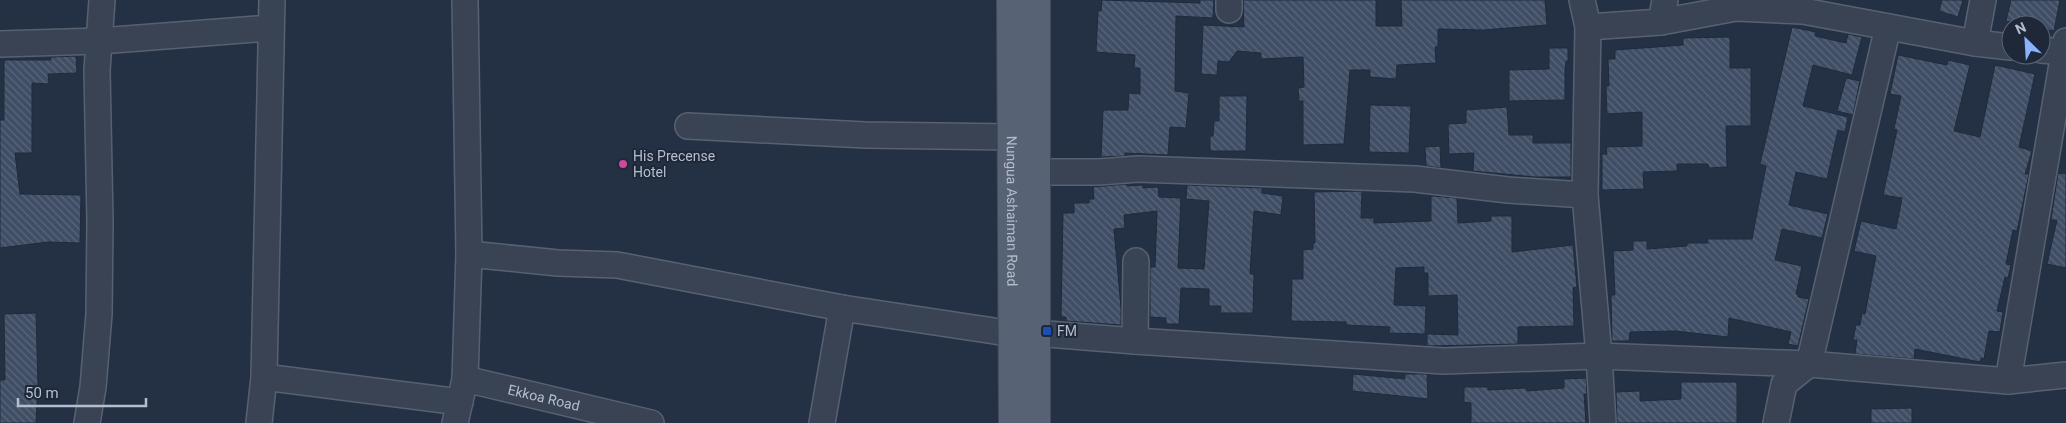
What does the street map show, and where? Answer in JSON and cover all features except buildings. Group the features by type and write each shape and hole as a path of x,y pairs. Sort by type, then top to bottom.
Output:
{"main road":[{"name":"Nungua Ashaiman Road","path":"1011,0 1012,136 1024,333 1036,423"},
{"name":"Nungua Ashaiman Road","path":"1013,423 1024,333 1035,172 1036,0"}],"street":[{"path":"87,423 94,387 99,314 100,222 97,70 102,0"},
{"path":"259,423 264,377 272,0"},
{"path":"460,402 469,254 465,0"},
{"path":"1582,0 1588,27 1585,195 1600,356 1603,423"},
{"path":"1975,43 1984,0"},
{"path":"1588,27 1663,11 1736,8 1803,11 1975,43 2001,46"},
{"path":"1776,423 1784,384 1809,364 1888,27"},
{"path":"0,44 100,41 270,28"},
{"path":"2008,382 2059,49"},
{"path":"688,126 865,135 1012,136"},
{"path":"1035,172 1098,172 1138,169 1415,179 1508,190 1585,195"},
{"path":"469,254 558,263 618,265 842,308 1024,333 1443,361 1600,356 1809,364 2008,382 2066,375"},
{"path":"1135,341 1136,260"},
{"path":"822,423 842,308"},
{"name":"Ekkoa Road","path":"264,377 460,402 641,422"}],"place":[{"name":"His Precense Hotel","path":"623,164"},
{"name":"FM","path":"1047,331"}]}
